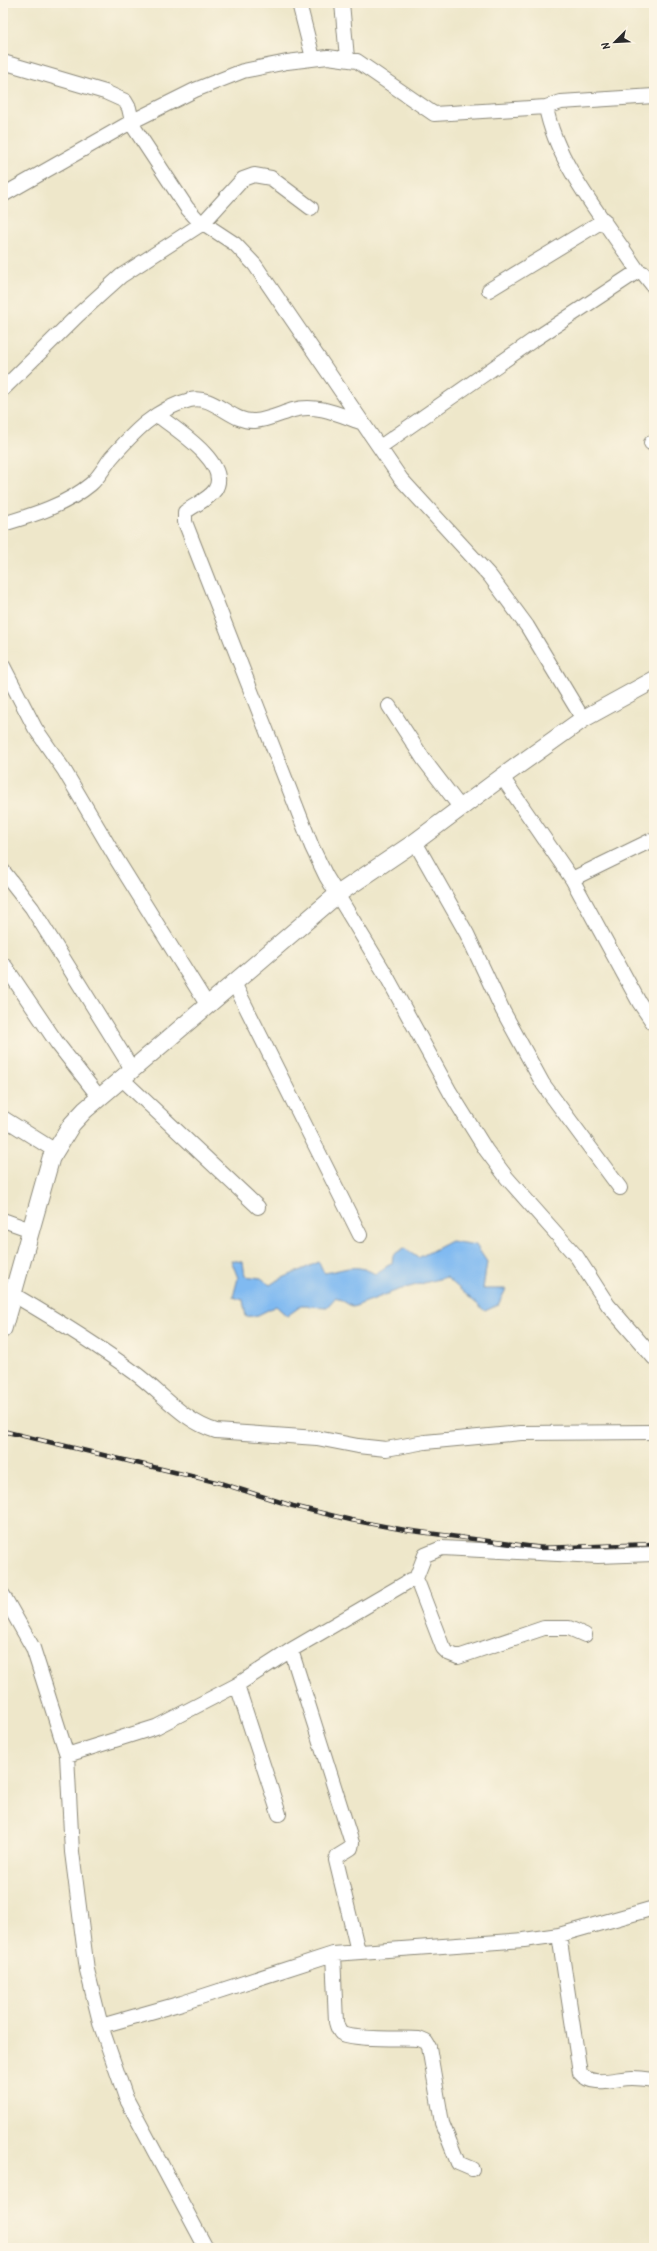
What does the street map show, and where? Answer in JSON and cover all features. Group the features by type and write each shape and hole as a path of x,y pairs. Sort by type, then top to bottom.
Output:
{"street":[{"path":"299,3 313,58"},
{"path":"342,3 347,58"},
{"path":"3,195 131,122 216,80 262,66 313,58 347,58 363,66 434,114 546,107 561,102 654,96"},
{"path":"3,62 118,97 128,105 131,122 187,208 203,223 234,244 255,265 410,491 498,587 527,626 584,719"},
{"path":"546,107 555,142 566,164 638,271 643,273 654,287"},
{"path":"3,389 78,315 121,276 203,223 242,179 254,175 271,178 311,208"},
{"path":"489,290 604,220"},
{"path":"380,447 532,341 638,271"},
{"path":"3,524 29,516 76,496 92,483 137,429 147,420 157,414 190,400 203,399 247,421 262,420 309,407 326,410 363,423"},
{"path":"157,414 195,444 211,460 217,471 218,479 215,490 185,512 185,522 312,847 326,876 386,975 450,1092 497,1166 577,1257 608,1306 654,1358"},
{"path":"3,666 28,717 64,770 117,860 208,1006"},
{"path":"3,1329 14,1295 48,1166 54,1150 72,1124 99,1097 208,1006 338,894 415,842 460,807 584,719 654,680"},
{"path":"389,706 424,760 460,807"},
{"path":"502,777 572,879 638,1002 654,1024"},
{"path":"572,879 654,839"},
{"path":"415,842 467,934 503,1011 543,1084 620,1188"},
{"path":"3,871 32,908 126,1074 258,1207"},
{"path":"5,966 57,1043 99,1097"},
{"path":"234,983 360,1235"},
{"path":"3,1118 54,1150"},
{"path":"3,1220 31,1230"},
{"path":"14,1295 113,1357 137,1374 185,1415 205,1427 216,1431 317,1438 358,1446 386,1449 425,1442 521,1433 654,1432"},
{"path":"415,1581 425,1555 442,1548 598,1556 654,1554"},
{"path":"415,1581 418,1583 439,1640 448,1653 453,1656 458,1657 544,1628 569,1628 585,1634"},
{"path":"67,1754 156,1727 237,1685 291,1650 408,1582 415,1581"},
{"path":"3,1595 34,1648 67,1754 72,1852 87,1970 101,2026 126,2098 206,2248"},
{"path":"291,1650 352,1842 351,1848 338,1856 336,1860 358,1951"},
{"path":"237,1685 279,1814"},
{"path":"101,2026 182,2003 333,1954 358,1951 430,1948 524,1940 559,1935 654,1908"},
{"path":"559,1935 580,2073 588,2080 596,2081 632,2078 654,2080"},
{"path":"333,1954 336,2022 339,2030 342,2033 354,2036 419,2039 426,2042 445,2133 458,2163 472,2169"}],"water":[{"path":"451,1241 476,1245 487,1262 483,1289 506,1289 498,1305 485,1311 446,1277 398,1290 353,1307 336,1297 327,1307 301,1306 287,1316 276,1306 258,1315 246,1317 243,1300 233,1297 238,1278 231,1260 243,1262 245,1276 261,1278 270,1285 319,1262 324,1273 350,1268 362,1268 375,1274 392,1263 393,1255 404,1248 418,1258"}],"railway":[{"path":"3,1431 220,1483 293,1506 351,1520 405,1530 542,1548 654,1544"}]}
